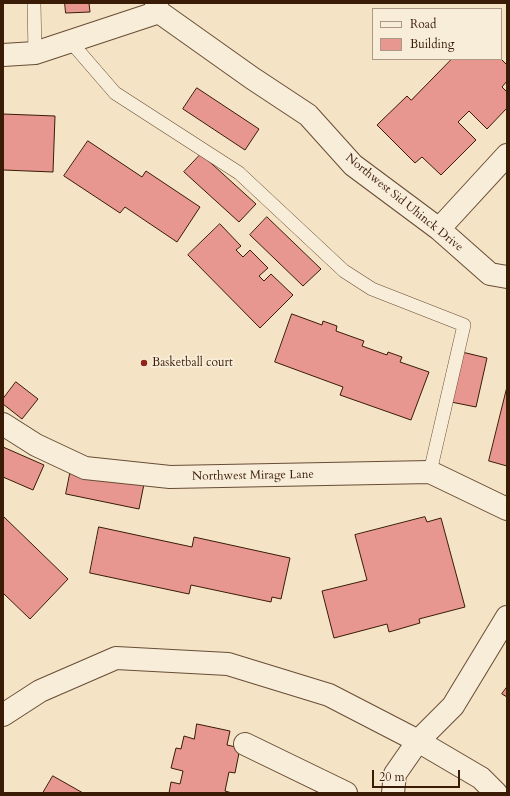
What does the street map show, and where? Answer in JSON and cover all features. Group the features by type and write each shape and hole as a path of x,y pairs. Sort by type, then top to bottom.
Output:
{"street":[{"path":"3,55 35,53 70,42 157,7"},
{"name":"Northwest Sid Uhinck Drive","path":"157,7 252,78 308,115 353,165 439,229 490,274 507,277"},
{"path":"439,229 507,155"},
{"name":"Northwest Mirage Lane","path":"3,424 36,445 85,468 170,477 430,472 507,509"},
{"path":"393,793 395,774 418,741 453,706 507,617"},
{"path":"3,715 40,691 116,658 228,664 329,695 418,741 481,778 496,793"},
{"path":"245,744 346,793"}],"lane":[{"path":"34,3 35,53"},
{"path":"70,42 116,93 239,173 344,271 372,289 464,325 430,472"}],"building":[{"path":"65,3 89,3 90,12 66,13"},
{"path":"451,60 502,60 507,65 507,81 502,87 507,92 507,108 487,129 469,111 458,122 476,140 441,175 422,157 415,163 377,125 407,96 411,100"},
{"path":"197,88 259,129 245,150 183,109"},
{"path":"3,114 55,116 53,172 3,170"},
{"path":"88,141 142,177 146,171 200,207 177,242 125,207 120,213 64,176"},
{"path":"201,154 256,204 239,222 184,172"},
{"path":"267,217 321,269 303,286 250,235"},
{"path":"220,224 241,246 236,250 243,257 250,250 268,268 259,276 264,281 271,274 293,295 260,328 188,255"},
{"path":"292,314 322,325 323,321 337,326 336,331 364,341 362,346 387,355 388,352 402,357 400,362 429,372 411,420 340,395 343,387 275,362"},
{"path":"462,352 487,358 476,407 451,402"},
{"path":"16,382 38,399 22,419 3,404 3,399"},
{"path":"507,387 507,466 489,461"},
{"path":"3,447 44,465 33,490 3,477"},
{"path":"71,469 144,484 139,509 66,494"},
{"path":"3,516 68,579 30,619 3,593"},
{"path":"425,517 427,522 441,518 465,607 419,619 420,623 389,632 387,624 334,638 322,591 367,580 355,535"},
{"path":"99,527 192,547 194,537 290,558 281,599 272,597 271,602 191,585 189,594 90,573"},
{"path":"507,687 507,697 502,694"},
{"path":"197,724 230,731 227,745 240,748 235,773 229,772 225,791 232,793 169,793 171,782 180,784 183,771 171,768 176,748 181,749 184,736 194,739"},
{"path":"53,776 83,793 43,793"}],"place":[{"name":"Basketball court","path":"144,363"}]}
